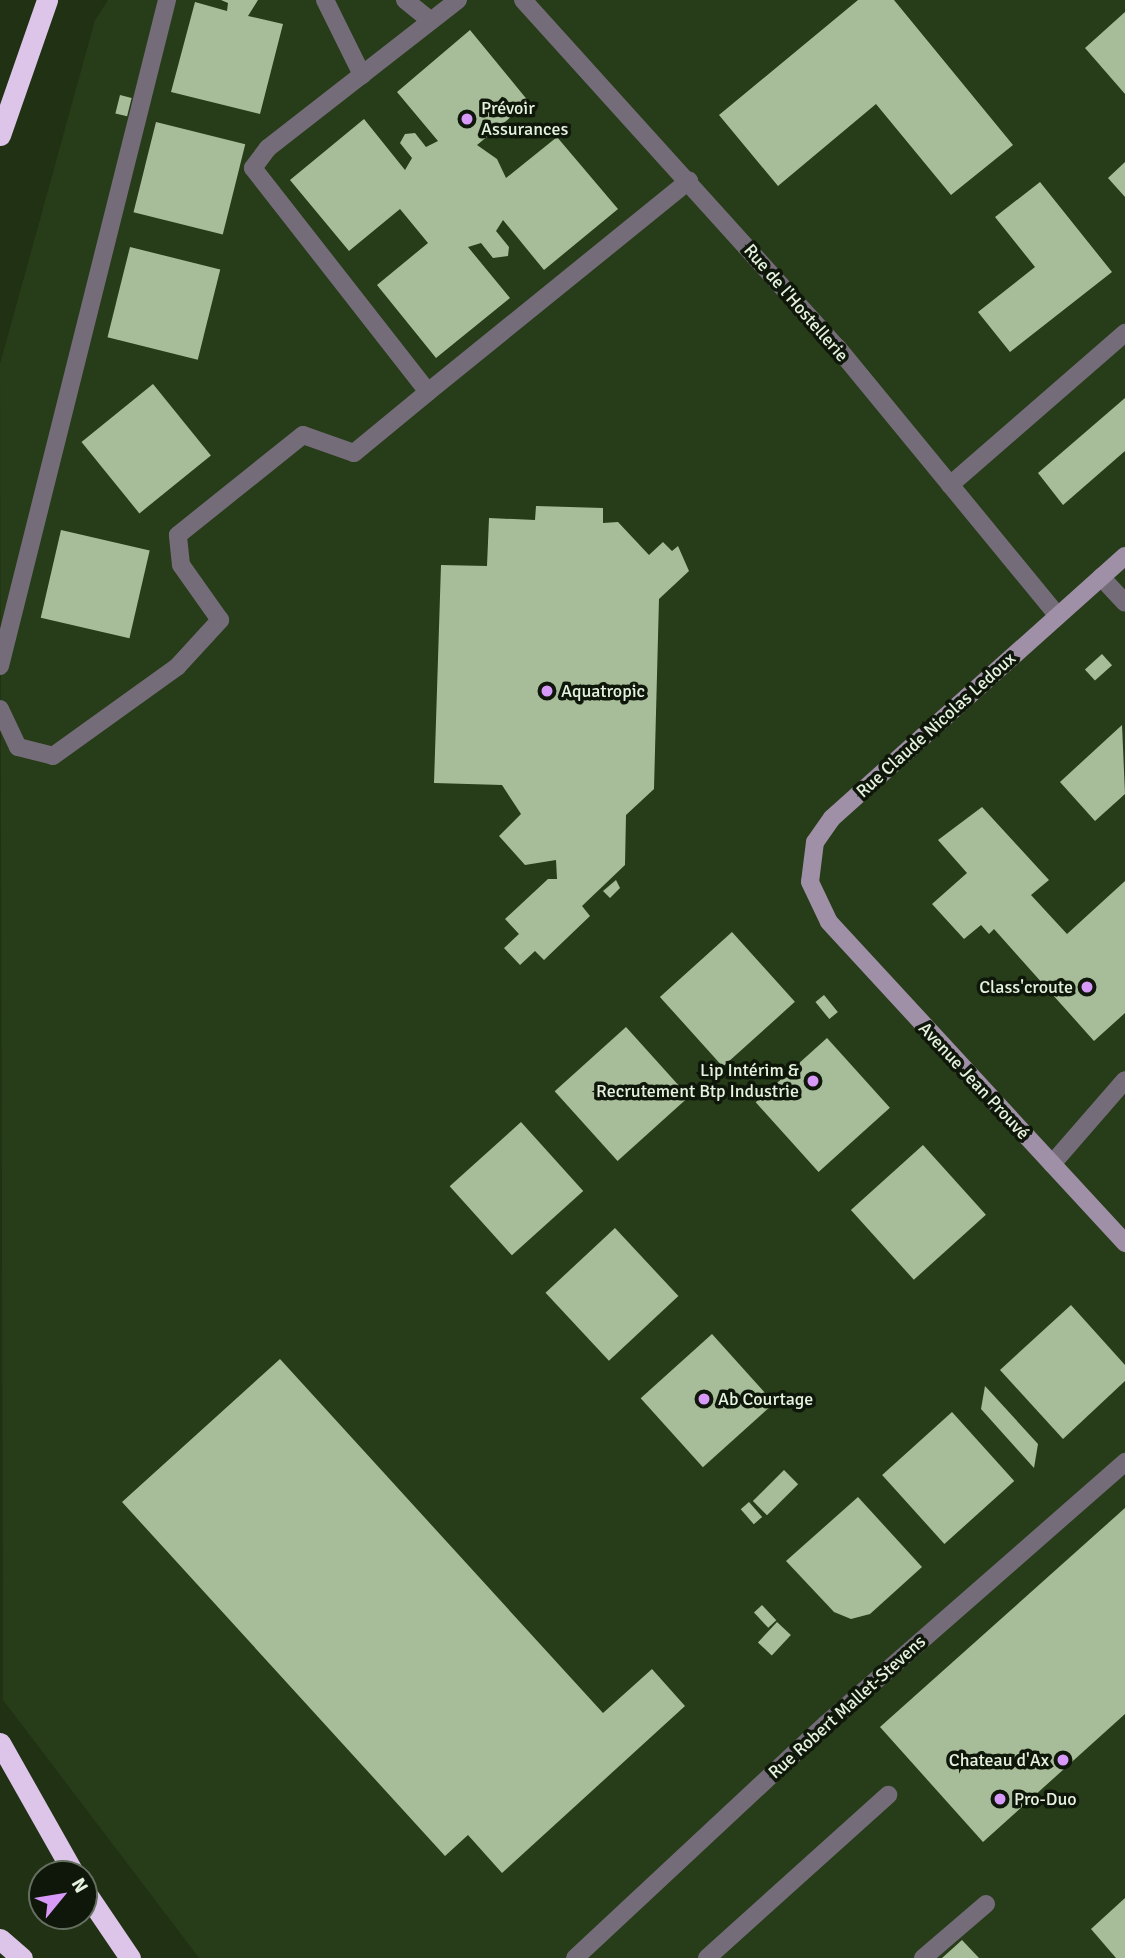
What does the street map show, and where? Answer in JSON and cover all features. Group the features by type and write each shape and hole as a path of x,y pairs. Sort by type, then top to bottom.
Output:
{"highway":[{"path":"0,135 47,0"},
{"path":"0,1742 66,1860"},
{"path":"98,1911 130,1958"},
{"path":"0,1939 22,1958"}],"street":[{"path":"0,666 166,0"},
{"path":"325,0 362,75"},
{"path":"405,0 431,21"},
{"path":"428,392 253,168 268,148 458,0"},
{"name":"Rue de l'Hostellerie","path":"523,0 689,181 950,485 1058,616"},
{"path":"0,709 18,747 53,756 177,667 220,620 181,565 178,535 303,435 354,453 689,181"},
{"path":"950,485 1125,333"},
{"name":"Rue Claude Nicolas Ledoux","path":"829,922 810,882 815,842 832,818 1125,556"},
{"path":"1101,578 1125,603"},
{"name":"Avenue Jean Prouvé","path":"829,922 1123,1242"},
{"path":"1052,1164 1125,1080"},
{"name":"Rue Robert Mallet-Stevens","path":"575,1958 826,1724 1125,1462"},
{"path":"707,1958 888,1795"},
{"path":"923,1958 986,1904"}],"shaded area":[{"path":"108,0 1125,0 1125,1958 199,1958 3,1700 0,364 95,20"}],"building":[{"path":"221,0 258,0 248,16 283,24 260,114 171,92 195,2 227,11 228,3"},
{"path":"858,0 894,0 1013,145 951,195 876,104 778,186 719,115"},
{"path":"1125,12 1125,94 1085,48"},
{"path":"470,30 529,102 477,145 497,159 506,178 557,137 618,209 544,270 503,220 496,231 509,247 508,256 493,258 481,243 468,247 510,298 436,358 377,285 428,243 400,209 349,251 290,180 364,119 405,170 412,158 400,143 405,134 415,133 426,147 438,141 397,92"},
{"path":"120,95 132,98 127,116 115,113"},
{"path":"156,122 245,144 223,234 134,212"},
{"path":"1125,162 1125,197 1108,178"},
{"path":"1040,182 1112,272 1010,352 978,312 1035,267 995,217"},
{"path":"130,247 220,269 198,360 108,337"},
{"path":"153,384 211,455 139,513 82,442"},
{"path":"1125,398 1125,451 1063,505 1038,473"},
{"name":"Aquatropic","path":"536,506 603,508 603,523 618,522 649,555 663,542 672,551 678,546 689,571 659,599 654,789 626,815 625,865 582,906 590,916 544,960 535,951 520,965 504,948 519,934 505,919 548,879 557,879 556,860 525,865 499,836 521,814 502,785 434,783 441,565 487,566 489,518 535,520"},
{"path":"61,530 150,550 129,638 41,618"},
{"path":"1102,654 1112,665 1095,681 1085,669"},
{"path":"1122,725 1125,794 1095,821 1060,782"},
{"path":"982,807 1049,880 1031,895 1067,934 1125,881 1125,1013 1094,1041 994,929 989,934 981,925 964,939 932,904 967,873 938,840"},
{"path":"616,880 620,888 610,898 603,891"},
{"path":"732,932 795,1002 723,1067 660,997"},
{"path":"824,995 838,1012 829,1019 815,1002"},
{"path":"626,1027 689,1097 618,1161 555,1091"},
{"path":"827,1038 890,1108 819,1172 756,1102"},
{"path":"521,1122 583,1191 512,1255 450,1186"},
{"path":"923,1145 986,1215 914,1280 851,1210"},
{"path":"615,1228 678,1296 609,1361 546,1293"},
{"path":"1071,1305 1125,1365 1125,1381 1063,1439 1000,1370"},
{"path":"712,1334 774,1403 703,1467 641,1398"},
{"path":"280,1359 603,1713 652,1669 685,1706 502,1873 468,1835 445,1856 122,1502"},
{"path":"985,1386 1038,1444 1034,1468 981,1409"},
{"path":"952,1412 1014,1481 944,1544 882,1475"},
{"path":"784,1470 798,1484 767,1515 753,1501"},
{"path":"858,1497 922,1567 870,1614 851,1619 834,1612 786,1561"},
{"path":"749,1502 762,1517 754,1524 741,1509"},
{"path":"1125,1508 1125,1714 983,1842 880,1727"},
{"path":"762,1605 776,1620 768,1628 754,1613"},
{"path":"777,1622 791,1635 772,1655 758,1642"},
{"path":"1125,1898 1125,1958 1116,1958 1091,1929"},
{"path":"962,1940 979,1958 942,1958"}],"place":[{"name":"Prévoir Assurances","path":"467,119"},
{"name":"Aquatropic","path":"547,691"},
{"name":"Class'croute","path":"1087,987"},
{"name":"Lip Intérim & Recrutement Btp Industrie","path":"813,1081"},
{"name":"Ab Courtage","path":"704,1399"},
{"name":"Chateau d'Ax","path":"1063,1760"},
{"name":"Pro-Duo","path":"1000,1799"}]}
